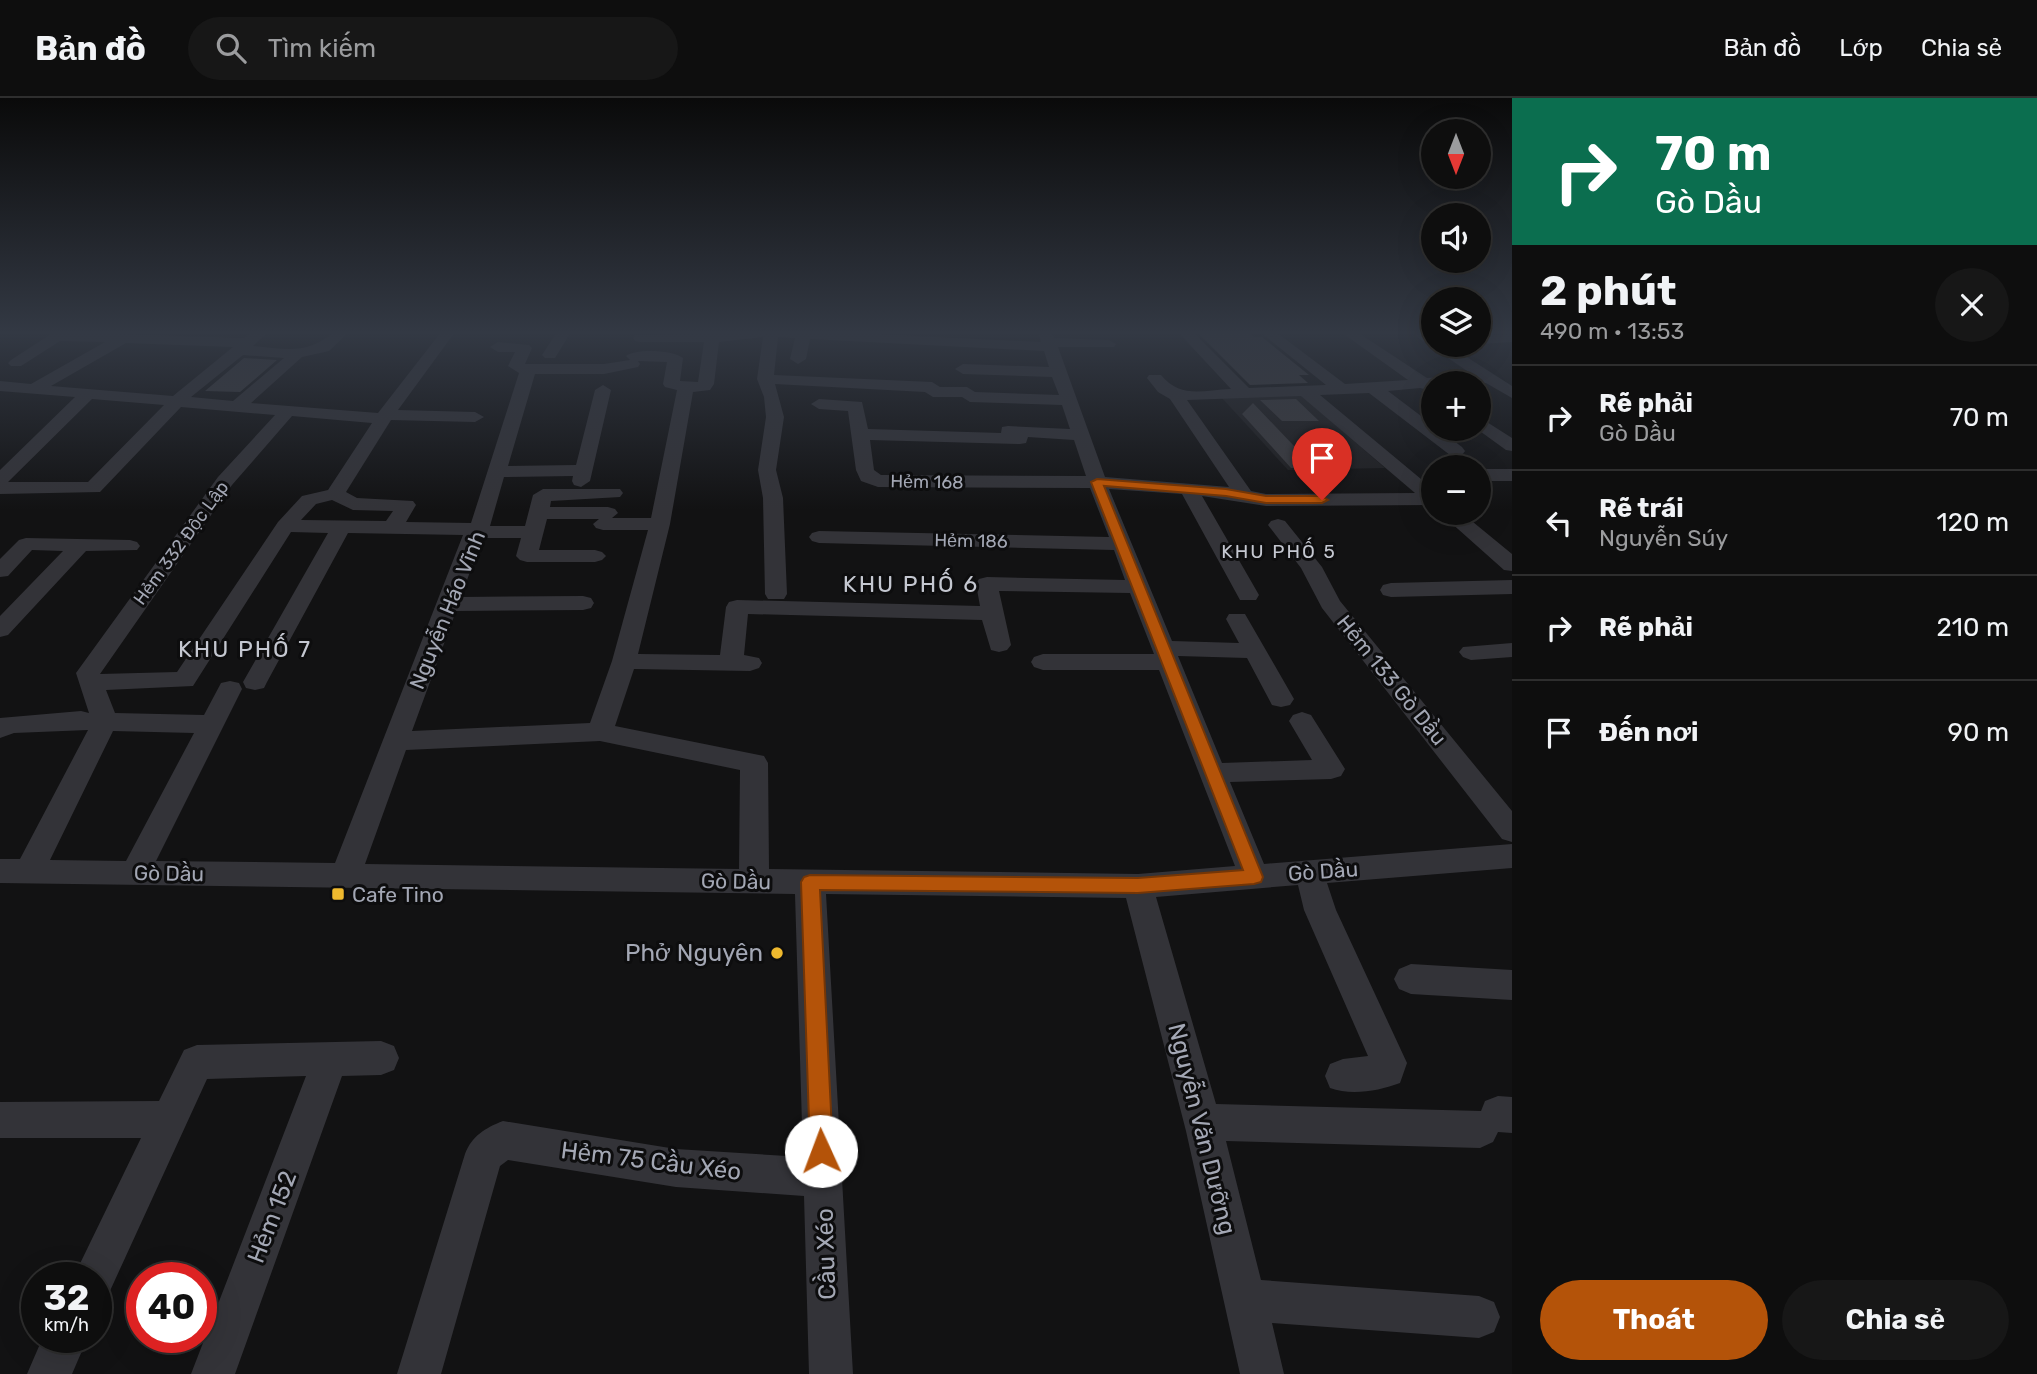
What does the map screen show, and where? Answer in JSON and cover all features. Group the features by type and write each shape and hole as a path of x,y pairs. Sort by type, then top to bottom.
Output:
{"street":[{"path":"84,392 288,411 384,417 475,417"},
{"path":"5,472 90,392"},
{"path":"0,488 93,488 189,392"},
{"path":"237,406 254,392"},
{"path":"335,494 403,392"},
{"name":"Nguyễn Háo Vĩnh","path":"345,876 498,472 499,460 521,392"},
{"path":"498,472 582,476 603,392"},
{"path":"600,732 624,661 660,524 678,392"},
{"path":"770,392 775,417 768,470 773,498 776,594"},
{"path":"967,392 971,415"},
{"path":"1002,392 1071,406"},
{"path":"1065,392 1097,482 1254,877"},
{"path":"1168,392 1176,396 1245,496"},
{"path":"1176,396 1288,392"},
{"path":"1306,392 1421,489"},
{"path":"1378,392 1456,451"},
{"name":"Hẻm 168","path":"819,404 856,406 865,470 868,477 878,481 1097,482"},
{"path":"1007,410 1071,406"},
{"name":"Hẻm 332 Độc Lập","path":"93,682 88,673 225,481 288,411"},
{"path":"1491,431 1512,446"},
{"path":"862,434 1081,435"},
{"path":"1491,475 1512,475"},
{"path":"1491,480 1512,493"},
{"path":"1097,482 1266,500 1421,499"},
{"path":"1189,490 1248,595"},
{"path":"15,871 105,723 93,682 184,680 285,526 309,500 335,494 353,504 406,505 393,527"},
{"path":"595,556 527,556 543,495 660,524"},
{"path":"285,526 476,531 536,522"},
{"name":"Hẻm 133 Gò Dầu","path":"1278,525 1311,567 1330,603 1512,831"},
{"path":"1464,525 1512,565"},
{"path":"135,873 210,724 242,685 342,526"},
{"name":"Hẻm 186","path":"819,537 1122,544"},
{"path":"978,541 999,645"},
{"path":"3,564 26,544 130,546"},
{"path":"0,630 80,545"},
{"path":"988,584 1139,587"},
{"path":"1391,590 1512,587"},
{"path":"447,604 583,603"},
{"path":"624,661 741,663 737,607 992,613"},
{"path":"1237,619 1280,699"},
{"path":"1471,652 1512,650"},
{"path":"1043,662 1255,651"},
{"path":"0,729 9,724 81,720 105,723 210,724"},
{"path":"1213,774 1331,769 1302,721"},
{"path":"396,741 600,732 754,763 754,882"},
{"name":"Gò Dầu","path":"15,871 1138,886 1512,856"},
{"path":"1309,872 1320,910 1389,1063 1387,1071 1343,1076"},
{"name":"Cầu Xéo","path":"810,882 831,1374"},
{"name":"Nguyễn Văn Dưỡng","path":"1138,886 1202,1122 1262,1374"},
{"path":"1411,979 1512,985"},
{"path":"102,1262 197,1062 380,1058"},
{"name":"Hẻm 152","path":"213,1374 330,1059"},
{"path":"0,1120 169,1119"},
{"path":"1202,1122 1497,1119"},
{"name":"Hẻm 75 Cầu Xéo","path":"419,1374 484,1154 503,1140 676,1168 822,1178"},
{"path":"1244,1300 1479,1317"},
{"path":"48,1374 58,1353"}],"shaded area":[{"path":"1300,394 1385,468 1288,470 1221,397"}],"building":[{"path":"1296,399 1319,421 1282,421 1260,400"},
{"path":"1253,403 1314,467 1291,468 1242,414"}],"place":[{"name":"Cafe Tino","path":"338,894"},
{"name":"Phở Nguyên","path":"777,953"}],"district":[{"name":"KHU PHỐ 5","path":"1279,551"},
{"name":"KHU PHỐ 6","path":"911,584"},
{"name":"KHU PHỐ 7","path":"245,649"}],"route":[{"path":"821,1151 810,882 1138,886 1254,877 1097,482 1226,492 1266,500 1322,500"}]}
